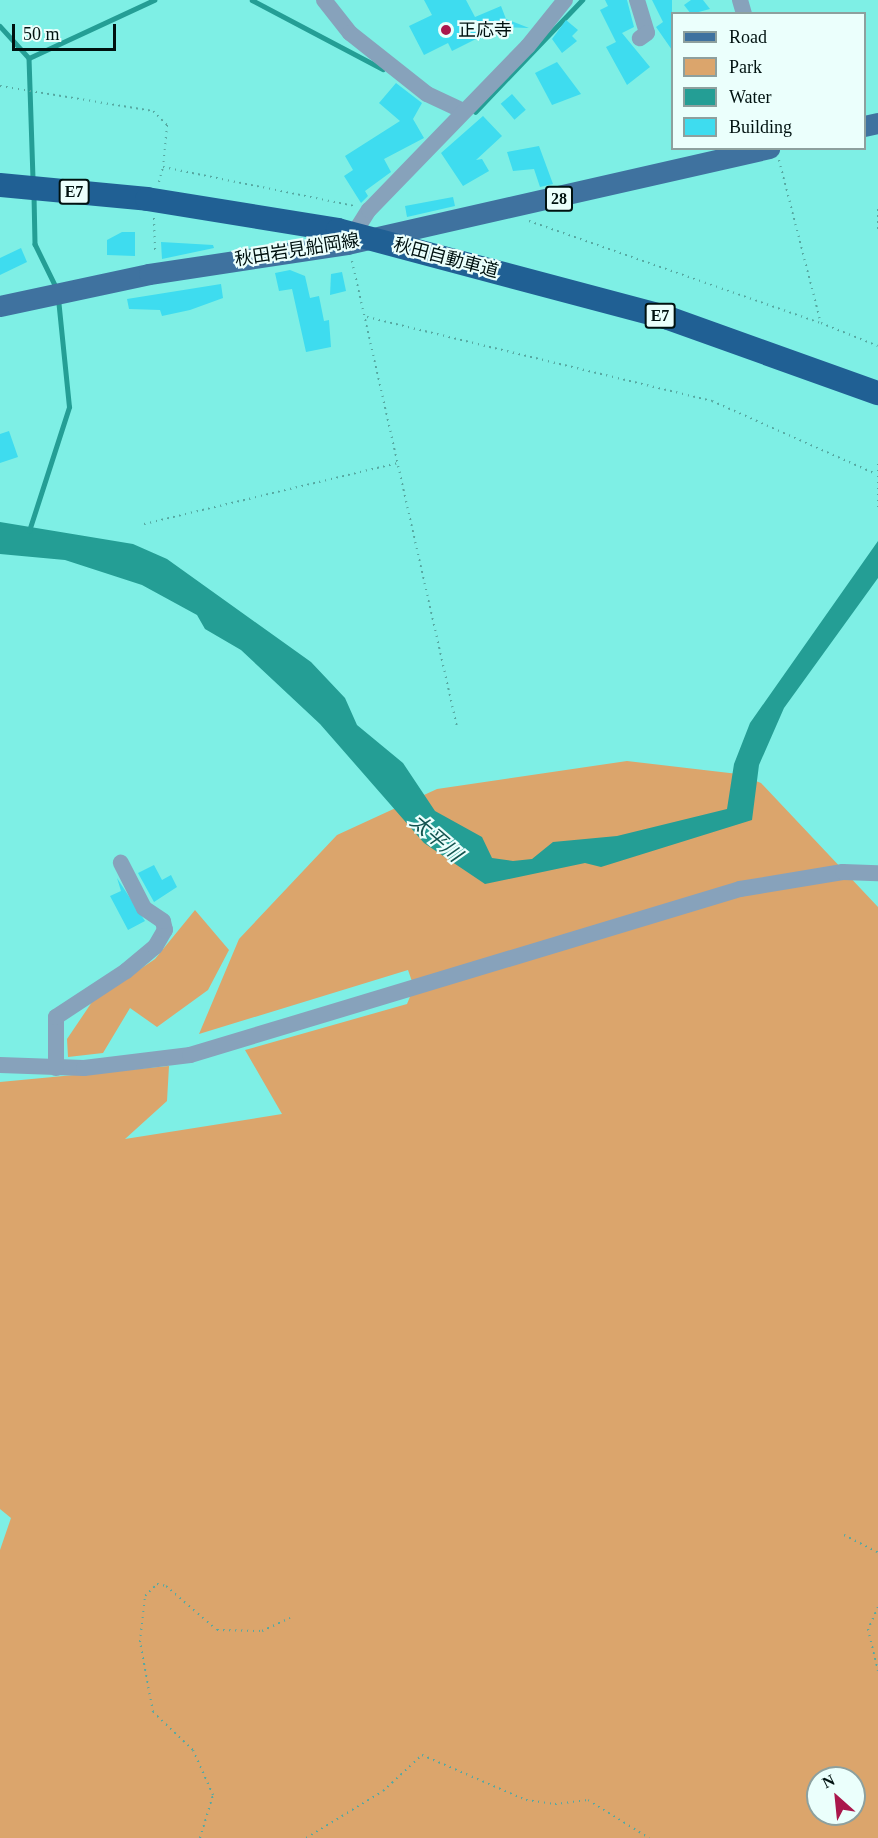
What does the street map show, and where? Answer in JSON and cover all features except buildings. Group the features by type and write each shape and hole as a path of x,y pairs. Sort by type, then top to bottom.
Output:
{"highway":[{"name":"秋田自動車道","path":"0,184 153,199 338,230 437,254 668,318 878,393"}],"main road":[{"name":"秋田岩見船岡線","path":"0,306 156,272 347,244 501,212 761,150"}],"street":[{"path":"324,0 350,33 428,94 463,111"},
{"path":"347,244 369,210 565,0"},
{"path":"637,0 647,33 640,38"},
{"path":"56,1068 56,1017 126,971 155,947 165,930 163,921 144,908 121,863"},
{"path":"0,1065 56,1068 190,1055 697,900 843,872 878,873"}],"path":[{"path":"0,86 153,111 167,124 163,167 153,199 156,272"},
{"path":"777,150 821,323"},
{"path":"163,167 369,210"},
{"path":"878,209 878,229"},
{"path":"501,212 821,323 878,346"},
{"path":"347,244 367,317 457,726"},
{"path":"367,317 712,401 874,473"},
{"path":"144,524 399,463"},
{"path":"878,464 874,473 878,511"},
{"path":"844,1535 878,1552"},
{"path":"200,1838 213,1795 207,1772 153,1712 142,1669 145,1596 152,1587 166,1586 217,1630 262,1631 290,1617"},
{"path":"878,1607 868,1629 878,1671"},
{"path":"306,1838 360,1807 422,1755 526,1800 555,1804 588,1800 649,1838"}],"green space":[{"path":"627,761 738,774 761,783 878,907 878,1838 0,1838 0,1550 11,1518 0,1509 0,1082 169,1066 167,1101 125,1139 282,1114 245,1050 407,1004 414,987 408,970 199,1034 239,939 337,835 437,789"},
{"path":"195,910 229,950 208,990 157,1027 130,1008 103,1053 68,1057 67,1039 92,1002 155,959"}],"water":[{"name":"太平川","path":"0,522 133,544 167,559 311,662 345,698 357,725 403,763 435,811 482,837 492,858 513,861 532,859 553,842 617,836 727,809 734,764 750,723 878,541 878,578 784,708 759,765 752,820 601,867 585,863 485,884 424,843 320,724 241,650 205,629 197,615 142,585 65,560 0,554"}],"waterway":[{"path":"29,58 154,0"},
{"path":"252,0 383,69"},
{"path":"475,112 582,0"},
{"path":"0,26 29,58 33,181"},
{"path":"34,195 35,244 56,287"},
{"path":"29,531 69,407 58,298"}],"place":[{"name":"正応寺","path":"446,30"}]}
